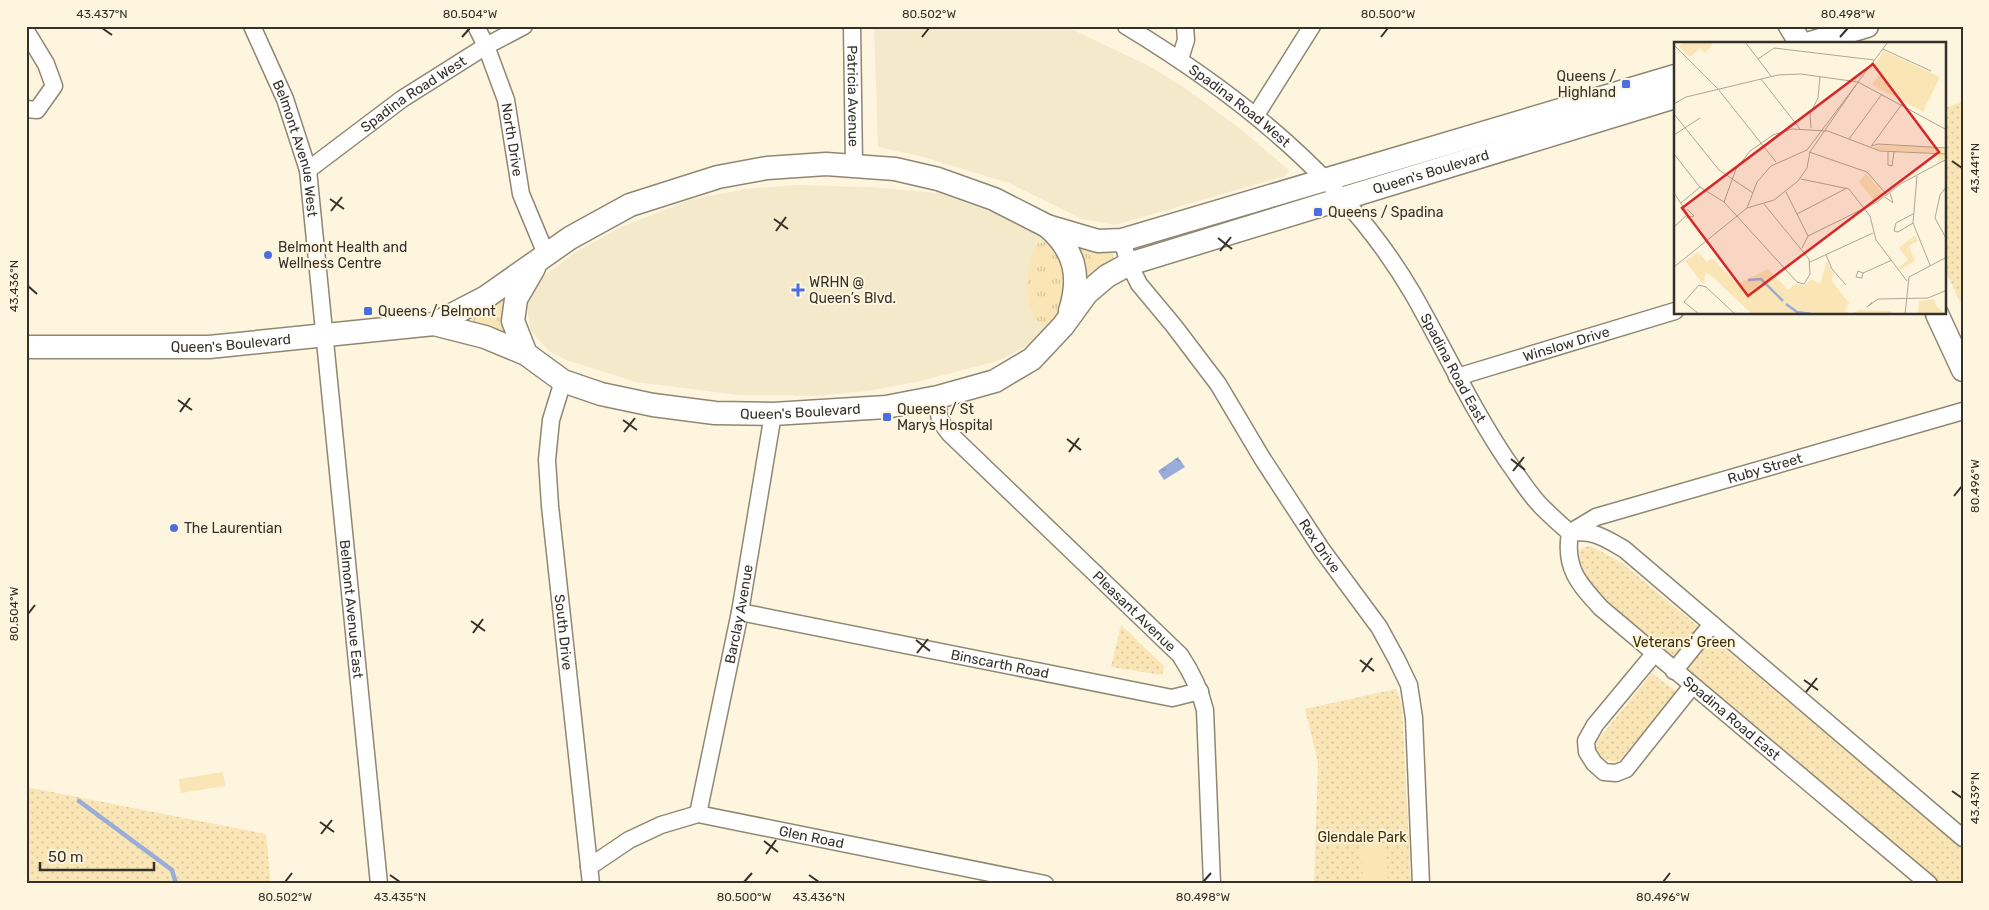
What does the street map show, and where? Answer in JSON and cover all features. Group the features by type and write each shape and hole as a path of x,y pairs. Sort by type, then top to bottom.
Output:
{"street":[{"name":"Belmont Avenue West","path":"252,26 285,98 308,170 325,336"},
{"name":"North Drive","path":"476,26 486,46 506,100 521,194 541,258"},
{"name":"Spadina Road West","path":"308,170 402,99 486,46 524,26"},
{"name":"Patricia Avenue","path":"852,26 854,165"},
{"name":"Spadina Road West","path":"1126,26 1180,58 1256,115 1343,198"},
{"path":"1180,58 1186,40 1185,26"},
{"path":"1256,115 1312,26"},
{"path":"1790,26 1800,42"},
{"path":"1814,42 1867,26"},
{"path":"26,31 46,64 54,86 37,110 26,108"},
{"name":"Queen's Boulevard","path":"26,347 209,346 434,324 486,298 570,238 630,205 718,177 801,164 854,165 895,169 938,180 994,199 1047,226 1098,241 1122,240 1674,76"},
{"name":"Queen's Boulevard","path":"434,324 486,337 526,354 563,381 601,394 653,405 715,413 772,414 886,407 995,381 1032,359 1063,326 1086,293 1107,276 1129,264 1674,97"},
{"name":"Spadina Road East","path":"1343,198 1359,214 1412,293 1494,441 1541,506 1570,533 1567,549 1572,569 1584,590 1601,608 1654,654 1930,884"},
{"name":"Queen's Boulevard","path":"1047,226 1056,234 1069,252 1075,270 1076,289 1063,326"},
{"name":"Rex Drive","path":"1122,240 1129,264 1139,284 1218,384 1268,467 1322,550 1379,627 1409,685 1414,718 1421,884"},
{"name":"Queen's Boulevard","path":"526,354 513,321 516,299 541,258"},
{"name":"Winslow Drive","path":"1457,377 1674,311"},
{"path":"1937,315 1963,370"},
{"name":"Belmont Avenue East","path":"325,336 379,884"},
{"name":"South Drive","path":"563,381 551,420 547,460 552,526 590,876"},
{"name":"Pleasant Avenue","path":"938,396 938,416 946,429 1180,655 1194,676 1205,710 1212,884"},
{"name":"Ruby Street","path":"1570,533 1583,523 1596,517 1963,411"},
{"name":"Barclay Avenue","path":"698,814 740,612 770,438 772,414"},
{"path":"1570,533 1584,531 1596,533 1624,549 1963,838"},
{"name":"Binscarth Road","path":"740,612 1172,698 1200,691"},
{"path":"1674,670 1712,624"},
{"path":"1654,654 1595,725 1586,741 1587,752 1594,763 1604,772 1616,773 1626,769 1692,686"},
{"name":"Glen Road","path":"590,876 629,840 661,825 698,814 1044,884"}],"shaded area":[{"path":"874,26 1065,26 1149,66 1185,88 1239,128 1289,170 1285,176 1115,225 1082,219 1009,183 923,157 878,147"},
{"name":"WRHN @ Queen’s Blvd.","path":"796,185 869,187 939,193 1018,222 1050,243 1059,257 1059,316 1034,342 998,361 916,382 868,391 817,396 738,395 636,382 566,360 549,351 531,331 526,304 539,280 571,255 617,229 689,200 745,189"}],"green space":[{"path":"1963,101 1963,308 1946,272 1946,108"},
{"path":"1045,242 1059,257 1063,269 1064,286 1063,303 1059,316 1052,323 1043,326 1036,319 1028,299 1028,276 1036,244"},
{"path":"1075,243 1112,251 1114,262 1085,293"},
{"path":"505,297 507,333 473,321 473,316"},
{"name":"Veterans' Green","path":"1591,546 1622,563 1963,848 1963,884 1942,884 1599,598 1592,589 1576,556 1582,549"},
{"path":"1121,625 1164,666 1162,675 1111,667"},
{"name":"Veterans' Green","path":"1652,673 1677,692 1619,761 1603,759 1596,752 1597,741"},
{"name":"Glendale Park","path":"1396,689 1402,705 1411,884 1314,884 1318,762 1305,709"},
{"path":"223,772 225,786 181,793 179,779"},
{"path":"26,787 266,834 271,884 26,884"},
{"path":"1386,843 1388,884 1363,884 1361,844"}],"water":[{"path":"1178,457 1185,467 1164,480 1158,471"}],"waterway":[{"path":"79,801 172,870 176,884"}],"place":[{"name":"Queens / Highland","path":"1626,84"},
{"name":"Queens / Spadina","path":"1318,212"},
{"name":"Belmont Health and Wellness Centre","path":"268,255"},
{"name":"WRHN @ Queen’s Blvd.","path":"798,290"},
{"name":"Queens / Belmont","path":"368,311"},
{"name":"Queens / St Marys Hospital","path":"887,417"},
{"name":"The Laurentian","path":"174,528"}]}
